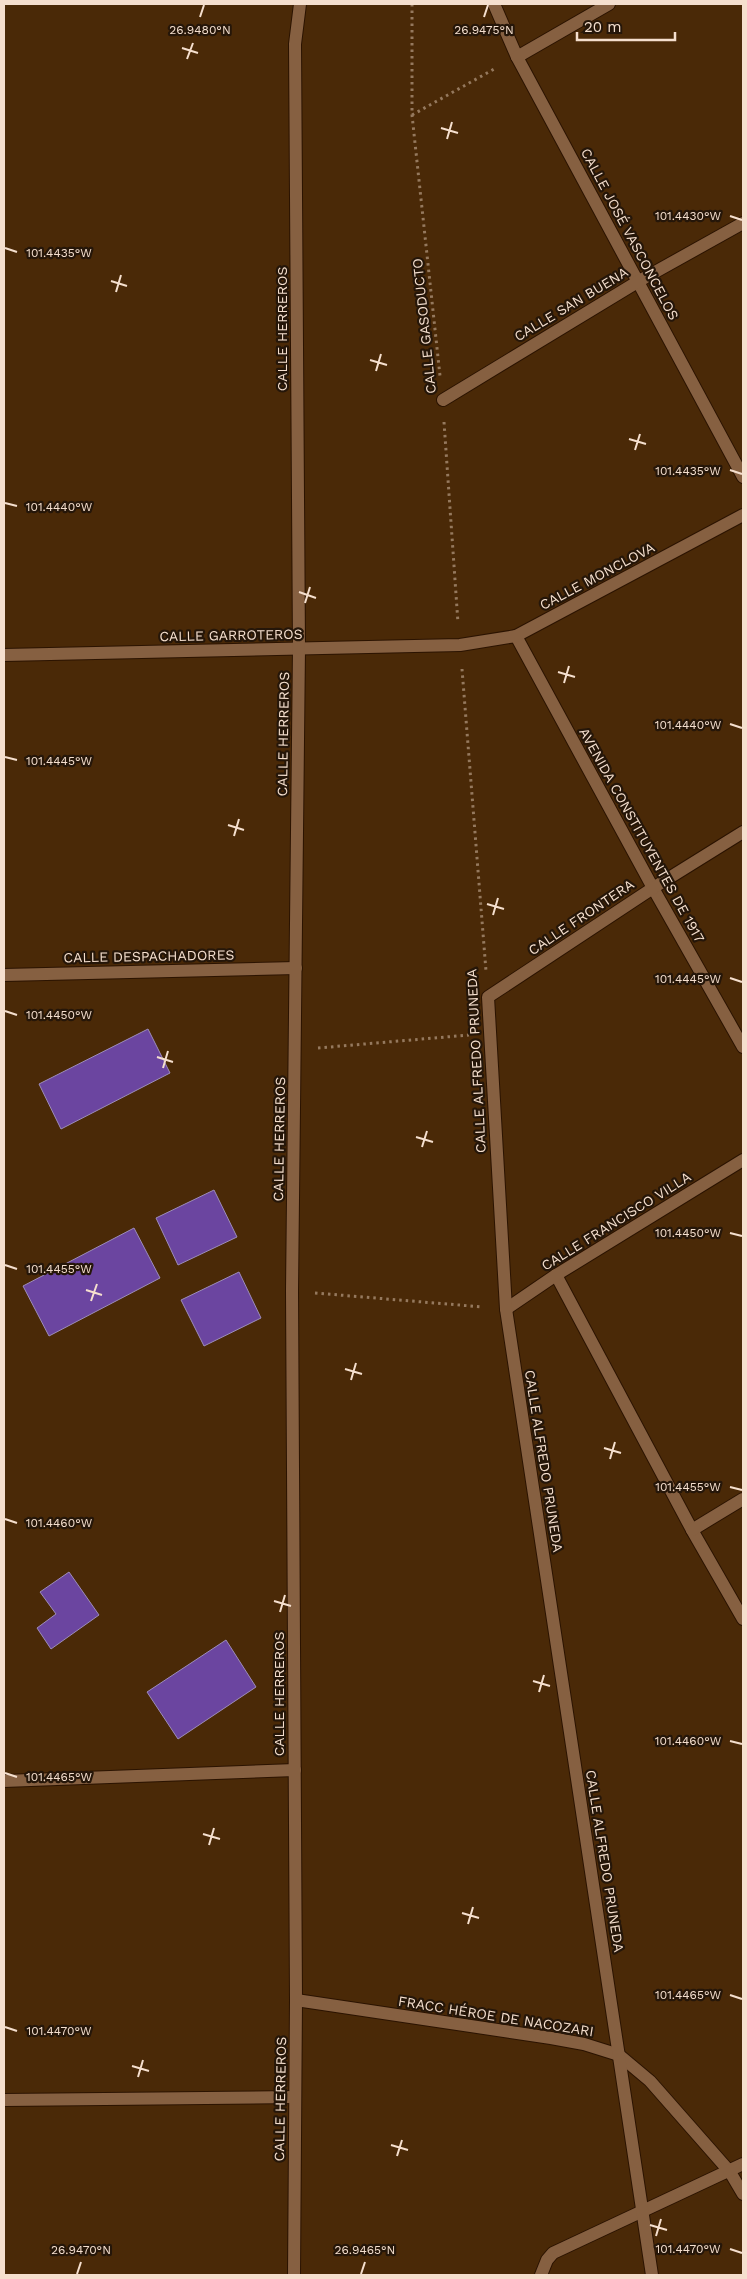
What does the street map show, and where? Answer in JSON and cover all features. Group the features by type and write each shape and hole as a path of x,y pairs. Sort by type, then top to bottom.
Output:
{"street":[{"name":"CALLE HERREROS","path":"294,2275 296,2000 292,1291 299,648 295,44 300,4"},
{"name":"CALLE JOSÉ VASCONCELOS","path":"494,4 516,57 639,281 743,477"},
{"path":"516,57 609,4"},
{"name":"CALLE SAN BUENA","path":"443,400 639,281 743,223"},
{"name":"CALLE MONCLOVA","path":"460,645 516,636 743,515"},
{"name":"AVENIDA CONSTITUYENTES DE 1917","path":"516,636 653,888 743,1047"},
{"name":"CALLE GARROTEROS","path":"4,654 460,645"},
{"name":"CALLE FRONTERA","path":"488,997 653,888 743,832"},
{"name":"CALLE DESPACHADORES","path":"4,975 296,968"},
{"name":"CALLE ALFREDO PRUNEDA","path":"488,997 506,1309 644,2212 652,2275"},
{"name":"CALLE FRANCISCO VILLA","path":"506,1309 556,1275 743,1160"},
{"path":"556,1275 692,1530 743,1619"},
{"path":"692,1530 743,1499"},
{"path":"4,1782 295,1770"},
{"name":"FRACC HÉROE DE NACOZARI","path":"296,2000 551,2038 584,2044 619,2055 650,2081 730,2172 743,2194"},
{"path":"4,2100 294,2097"},
{"path":"541,2275 547,2260 553,2253 730,2172 743,2164"}],"path":[{"name":"CALLE GASODUCTO","path":"412,4 412,115 443,400 460,645"},
{"path":"412,115 516,57"},
{"name":"CALLE ALFREDO PRUNEDA","path":"460,645 488,997"},
{"path":"294,1050 489,1033"},
{"path":"292,1291 506,1309"}],"building":[{"path":"148,1029 170,1073 61,1129 39,1084"},
{"path":"214,1190 237,1237 178,1265 156,1218"},
{"path":"134,1228 160,1278 49,1336 23,1286"},
{"path":"239,1272 261,1318 204,1346 181,1300"},
{"path":"69,1572 99,1615 51,1649 37,1628 56,1614 40,1592"},
{"path":"226,1640 256,1687 178,1739 147,1692"}]}
